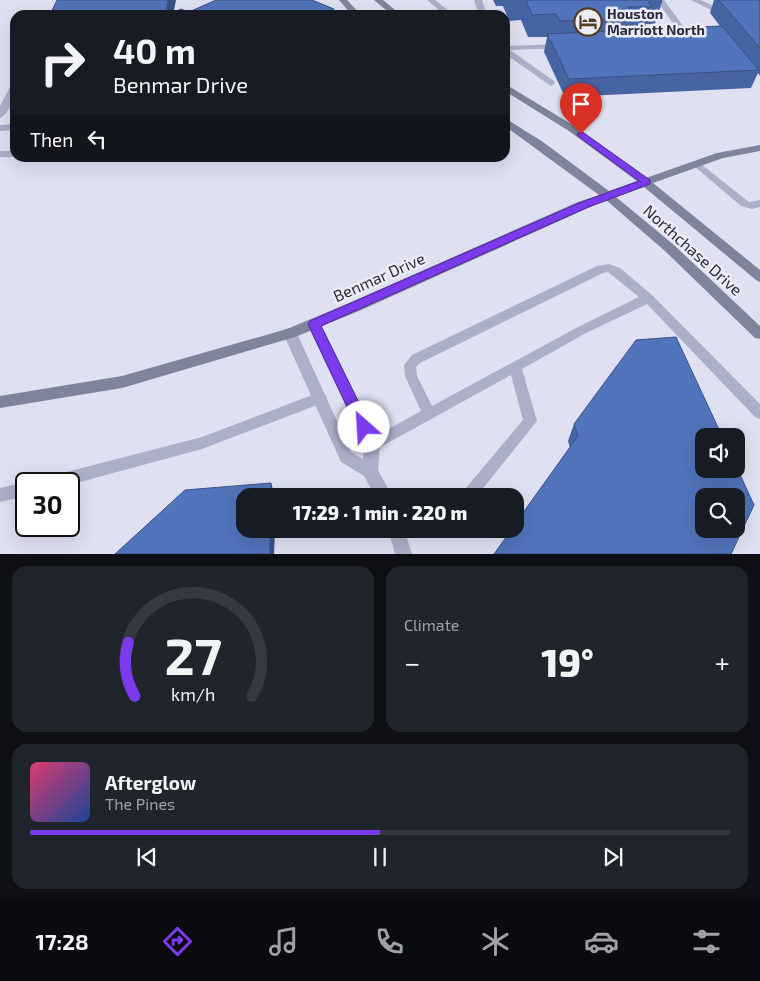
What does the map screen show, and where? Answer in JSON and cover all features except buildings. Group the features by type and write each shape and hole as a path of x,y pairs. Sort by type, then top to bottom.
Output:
{"street":[{"path":"343,0 352,10"},
{"path":"378,0 391,10"},
{"name":"Northchase Drive","path":"510,90 581,134 646,182 760,277"},
{"name":"Northchase Drive","path":"510,124 609,196 734,308 760,334"},
{"name":"Benmar Drive","path":"0,402 122,382 290,333 582,205 721,155 760,148"},
{"path":"314,324 372,445 370,470"},
{"path":"290,333 346,456 370,470 380,488"},
{"path":"399,538 404,554"}],"lane":[{"path":"431,0 444,10"},
{"path":"660,0 685,34 672,41"},
{"path":"695,0 736,18"},
{"path":"510,49 568,45"},
{"path":"510,53 551,83"},
{"path":"0,116 10,101"},
{"path":"697,164 745,204 752,206 760,203"},
{"path":"429,413 411,376 410,365 416,359 601,269 609,268 616,271 648,298 760,413"},
{"path":"372,445 582,330 648,298"},
{"path":"472,488 530,421 515,367"},
{"path":"80,475 202,443 320,398"},
{"path":"0,495 15,492"}],"place":[{"name":"Houston Marriott North","path":"588,22"}],"route":[{"path":"364,427 314,324 582,205 646,182 581,134"}]}
